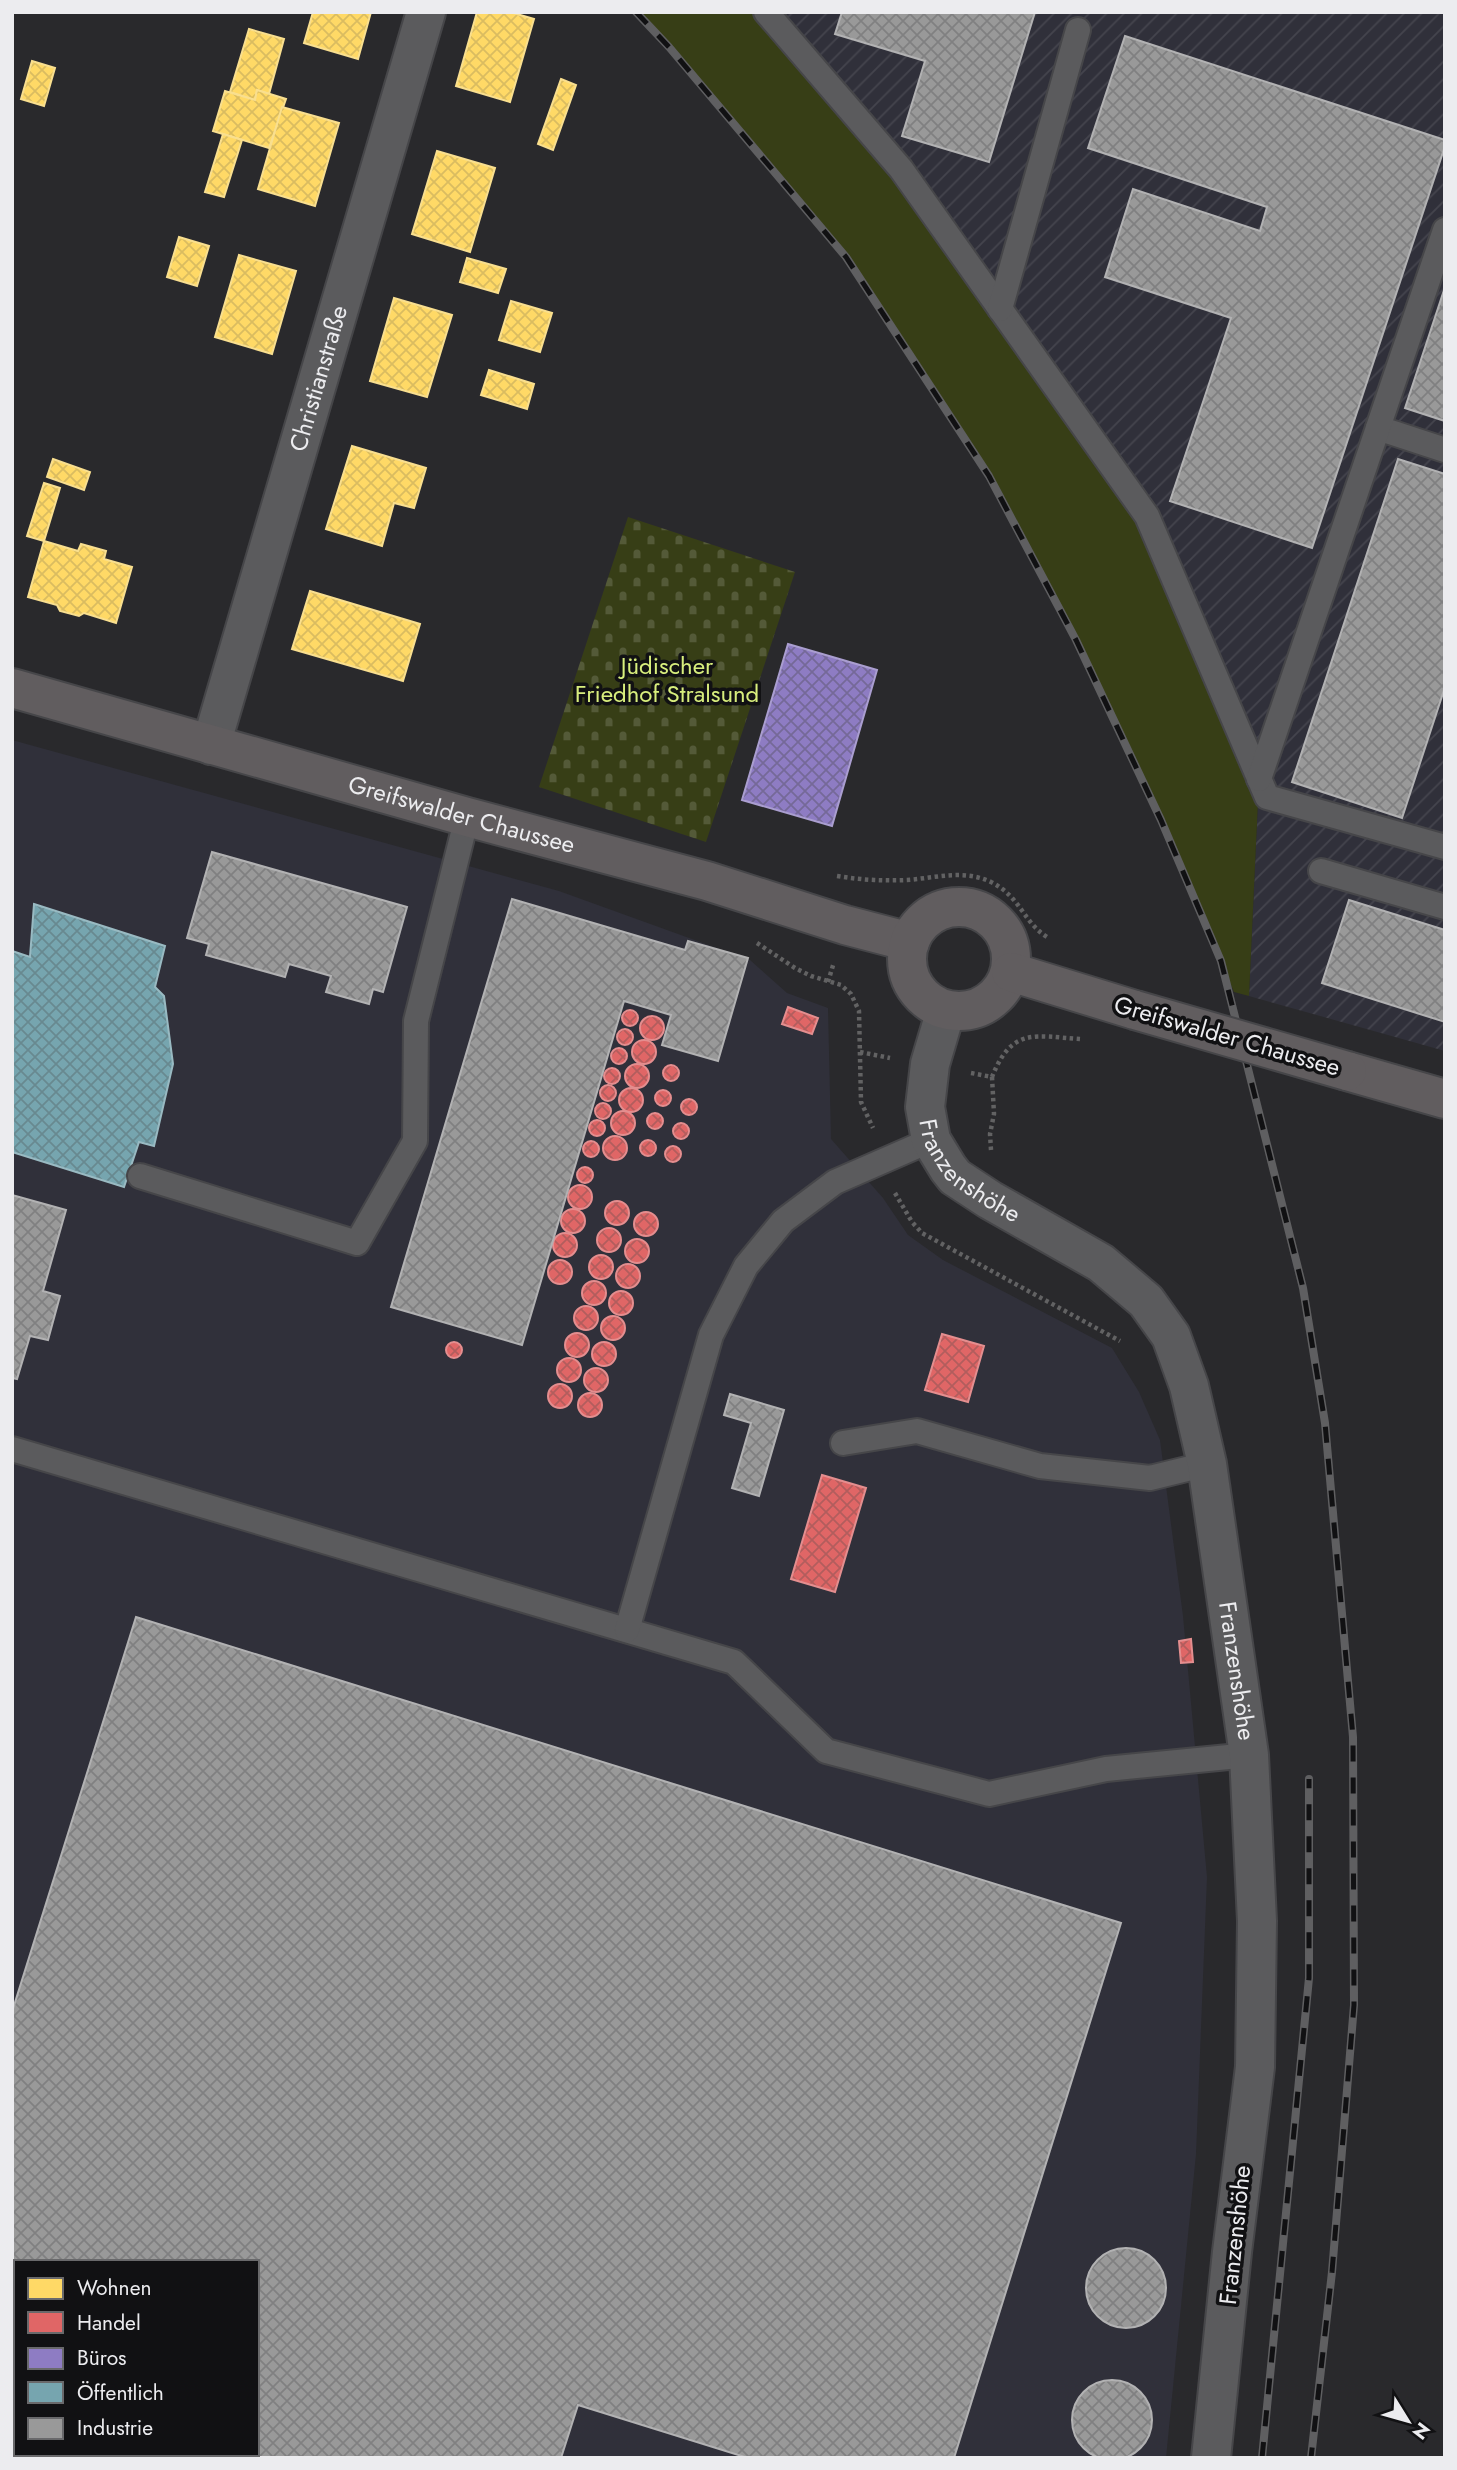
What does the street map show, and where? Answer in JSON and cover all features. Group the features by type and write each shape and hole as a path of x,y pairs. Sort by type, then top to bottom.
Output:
{"main road":[{"name":"Greifswalder Chaussee","path":"12,688 467,817 707,881 845,925 910,942"},
{"path":"967,906 983,911 998,922 1008,937 1013,954 1011,972 1004,987 992,1000 978,1008 962,1012 946,1010 930,1003 917,991 909,975 907,959 910,942 918,926 932,914 948,907 967,906"},
{"name":"Greifswalder Chaussee","path":"1011,972 1445,1099"}],"street":[{"name":"Christianstraße","path":"211,745 426,12"},
{"name":"Franzenshöhe","path":"946,1010 930,1065 925,1107 931,1139 955,1177 1101,1263 1146,1301 1171,1336 1189,1386 1207,1464 1249,1755 1257,1921 1255,2067 1232,2252 1211,2458"}],"lane":[{"path":"766,12 901,169 1147,516 1267,797 1445,847"},
{"path":"1000,309 1079,30"},
{"path":"1259,779 1445,230"},
{"path":"1378,428 1445,450"},
{"path":"140,1176 357,1243 415,1141 416,1021 467,817"},
{"path":"1321,871 1445,907"},
{"path":"627,1630 711,1335 746,1266 783,1221 835,1182 931,1139"},
{"path":"843,1443 917,1431 1040,1466 1150,1478 1207,1464"},
{"path":"12,1449 734,1662 826,1751 989,1794 1106,1769 1249,1755"}],"path":[{"path":"861,880 972,875 1006,891 1037,930 1053,940"},
{"path":"828,982 841,985 851,994 859,1010 861,1102 883,1160"},
{"path":"1016,1215 990,1148 994,1114 992,1077 1006,1049 1020,1038 1051,1035 1092,1040"},
{"path":"930,1065 992,1077"}],"shaded area":[{"path":"766,12 1445,12 1445,1051 1249,996 1259,779"},
{"path":"12,740 559,891 750,960 787,993 828,1008 831,1139 883,1198 908,1235 943,1260 1112,1348 1139,1392 1160,1440 1183,1616 1207,1877 1196,2154 1166,2458 12,2457"}],"green space":[{"path":"636,12 766,12 901,169 1147,516 1259,779 1249,996 1234,992 1161,820 1076,640 989,476 846,257 669,47"},
{"name":"Jüdischer Friedhof Stralsund","path":"628,517 795,572 706,842 539,787"}],"building: Wohnen":[{"path":"313,12 371,12 358,59 304,43"},
{"path":"477,12 510,12 534,19 510,102 456,86"},
{"path":"249,29 284,39 269,94 257,90 255,100 230,92"},
{"path":"32,61 55,68 44,106 21,99"},
{"path":"561,79 576,85 553,150 538,144"},
{"path":"257,90 286,99 269,148 213,131 225,91 255,100"},
{"path":"282,107 339,123 315,206 258,189"},
{"path":"223,134 242,140 224,197 205,192"},
{"path":"437,151 495,168 470,252 412,234"},
{"path":"179,237 209,246 197,286 167,277"},
{"path":"239,255 296,271 272,354 215,337"},
{"path":"467,258 506,269 498,293 460,282"},
{"path":"394,298 452,315 427,397 370,381"},
{"path":"511,301 552,313 540,352 499,340"},
{"path":"489,370 534,384 527,409 481,395"},
{"path":"352,446 426,468 414,508 394,503 382,546 326,529"},
{"path":"53,459 90,472 84,490 47,477"},
{"path":"44,483 60,488 44,541 27,536"},
{"path":"44,541 78,551 81,544 106,551 104,559 132,567 116,623 84,613 79,616 60,611 57,605 28,597"},
{"path":"310,591 420,624 403,681 292,649"}],"building: Handel":[{"path":"788,1007 818,1018 812,1034 782,1024"},
{"path":"627,1010 633,1010 638,1018 636,1024 627,1026 622,1021 622,1015"},
{"path":"652,1016 663,1023 664,1028 657,1039 652,1040 641,1033 640,1028 647,1017"},
{"path":"622,1029 628,1029 633,1037 631,1043 622,1045 617,1040 617,1034"},
{"path":"644,1040 655,1047 656,1052 649,1063 644,1064 633,1057 632,1052 639,1041"},
{"path":"616,1048 622,1048 627,1056 625,1062 616,1064 611,1059 611,1053"},
{"path":"637,1064 648,1071 649,1076 642,1087 637,1088 626,1081 625,1076 632,1065"},
{"path":"668,1065 674,1065 679,1073 677,1079 668,1081 663,1076 663,1070"},
{"path":"609,1068 615,1068 620,1076 618,1082 609,1084 604,1079 604,1073"},
{"path":"605,1085 611,1085 616,1093 614,1099 605,1101 600,1096 600,1090"},
{"path":"631,1088 642,1095 643,1100 636,1111 631,1112 620,1105 619,1100 626,1089"},
{"path":"660,1090 666,1090 671,1098 669,1104 660,1106 655,1101 655,1095"},
{"path":"686,1099 692,1099 697,1107 695,1113 686,1115 681,1110 681,1104"},
{"path":"600,1103 606,1103 611,1111 609,1117 600,1119 595,1114 595,1108"},
{"path":"623,1111 632,1114 635,1123 632,1132 623,1135 614,1132 611,1123 614,1114"},
{"path":"652,1113 658,1113 663,1121 661,1127 652,1129 647,1124 647,1118"},
{"path":"594,1120 600,1120 605,1128 603,1134 594,1136 589,1131 589,1125"},
{"path":"678,1123 684,1123 689,1131 687,1137 678,1139 673,1134 673,1128"},
{"path":"615,1136 626,1143 627,1148 620,1159 615,1160 604,1153 603,1148 610,1137"},
{"path":"645,1140 651,1140 656,1148 654,1154 645,1156 640,1151 640,1145"},
{"path":"588,1141 594,1141 599,1149 597,1155 588,1157 583,1152 583,1146"},
{"path":"670,1146 676,1146 681,1154 679,1160 670,1162 665,1157 665,1151"},
{"path":"582,1167 588,1167 593,1175 591,1181 582,1183 577,1178 577,1172"},
{"path":"580,1185 591,1192 592,1197 585,1208 580,1209 569,1202 568,1197 575,1186"},
{"path":"617,1201 626,1204 629,1213 626,1222 617,1225 608,1222 605,1213 608,1204"},
{"path":"573,1209 584,1216 585,1221 578,1232 573,1233 562,1226 561,1221 568,1210"},
{"path":"646,1212 655,1215 658,1224 655,1233 646,1236 637,1233 634,1224 637,1215"},
{"path":"609,1228 618,1231 621,1240 618,1249 609,1252 600,1249 597,1240 600,1231"},
{"path":"565,1233 576,1240 577,1245 570,1256 565,1257 554,1250 553,1245 560,1234"},
{"path":"637,1239 646,1242 649,1251 646,1260 637,1263 628,1260 625,1251 628,1242"},
{"path":"601,1255 610,1258 613,1267 610,1276 601,1279 592,1276 589,1267 592,1258"},
{"path":"560,1260 569,1263 572,1272 569,1281 560,1284 551,1281 548,1272 551,1263"},
{"path":"628,1264 637,1267 640,1276 637,1285 628,1288 619,1285 616,1276 619,1267"},
{"path":"594,1281 603,1284 606,1293 603,1302 594,1305 585,1302 582,1293 585,1284"},
{"path":"621,1291 630,1294 633,1303 630,1312 621,1315 612,1312 609,1303 612,1294"},
{"path":"586,1306 595,1309 598,1318 595,1327 586,1330 577,1327 574,1318 577,1309"},
{"path":"613,1316 622,1319 625,1328 622,1337 613,1340 604,1337 601,1328 604,1319"},
{"path":"577,1333 586,1336 589,1345 586,1354 577,1357 568,1354 565,1345 568,1336"},
{"path":"942,1334 984,1346 968,1402 925,1390"},
{"path":"451,1342 457,1342 462,1350 460,1356 451,1358 446,1353 446,1347"},
{"path":"604,1342 613,1345 616,1354 613,1363 604,1366 595,1363 592,1354 595,1345"},
{"path":"569,1358 578,1361 581,1370 578,1379 569,1382 560,1379 557,1370 560,1361"},
{"path":"596,1368 605,1371 608,1380 605,1389 596,1392 587,1389 584,1380 587,1371"},
{"path":"560,1384 569,1387 572,1396 569,1405 560,1408 551,1405 548,1396 551,1387"},
{"path":"590,1393 599,1396 602,1405 599,1414 590,1417 581,1414 578,1405 581,1396"},
{"path":"822,1475 866,1488 835,1592 791,1579"},
{"path":"1191,1639 1193,1662 1181,1663 1179,1641"}],"building: Büros":[{"path":"788,644 877,670 832,826 742,800"}],"building: Öffentlich":[{"path":"34,904 165,946 155,987 164,996 173,1064 154,1146 139,1142 124,1187 12,1152 12,951 30,957"}],"building: Industrie":[{"path":"842,12 1035,12 989,162 902,136 925,61 835,34"},
{"path":"1125,36 1445,140 1312,548 1170,501 1231,318 1105,277 1133,189 1260,231 1267,207 1088,148"},
{"path":"1445,287 1445,421 1405,408"},
{"path":"1398,459 1445,474 1445,687 1402,818 1292,782"},
{"path":"212,852 407,907 383,992 373,989 369,1004 326,992 331,976 289,964 285,977 206,955 209,944 187,938"},
{"path":"512,899 685,950 688,941 748,958 718,1061 662,1045 671,1015 624,1001 522,1345 391,1307"},
{"path":"1349,900 1445,930 1445,1022 1322,983"},
{"path":"12,1195 66,1210 43,1291 60,1296 48,1340 30,1336 17,1379 12,1378"},
{"path":"730,1394 784,1410 759,1496 732,1488 751,1423 724,1415"},
{"path":"136,1617 1121,1923 954,2458 748,2458 578,2405 561,2458 191,2458 187,2456 259,2456 259,2260 14,2260 14,2372 12,2370 12,2012"},
{"path":"1126,2248 1141,2251 1154,2260 1163,2273 1166,2288 1163,2303 1154,2316 1141,2325 1126,2328 1111,2325 1098,2316 1089,2303 1086,2288 1089,2273 1098,2260 1111,2251"},
{"path":"1112,2380 1127,2383 1140,2392 1149,2405 1152,2420 1149,2435 1140,2448 1127,2457 1112,2460 1097,2457 1084,2448 1075,2435 1072,2420 1075,2405 1084,2392 1097,2383"}],"railway":[{"path":"636,12 669,47 846,257 989,476 1076,640 1161,820 1221,961 1303,1288 1325,1423 1353,1737 1354,2005 1332,2272 1311,2458"},
{"path":"1262,2458 1309,1978 1309,1779"}]}
